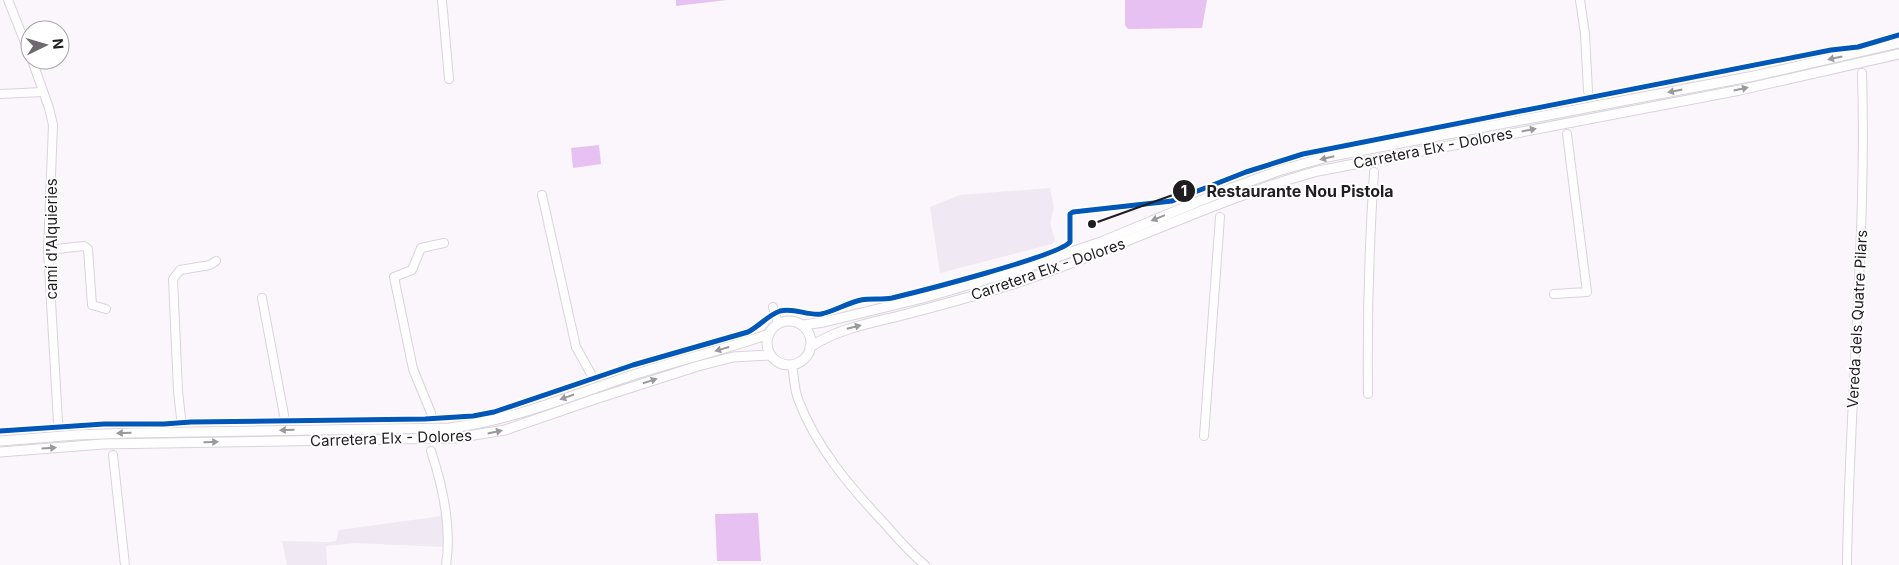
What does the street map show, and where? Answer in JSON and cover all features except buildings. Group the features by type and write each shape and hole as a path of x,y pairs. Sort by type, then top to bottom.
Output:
{"main road":[{"name":"Carretera Elx - Dolores","path":"803,325 886,308 1009,274 1101,242 1237,186 1278,171 1327,157 1754,76 1899,42"},
{"name":"Carretera Elx - Dolores","path":"810,347 824,338 846,329 1024,280 1134,240 1253,192 1318,171 1740,90 1899,54"},
{"path":"789,320 803,325 809,334 810,347 808,354 802,360 792,365 778,362 770,355 767,345 769,334 778,323 789,320"},
{"name":"Carretera Elx - Dolores","path":"0,441 132,433 450,428 513,416 631,375 769,334"},
{"name":"Carretera Elx - Dolores","path":"0,452 103,444 455,438 505,430 595,399 732,357 770,355"}],"street":[{"path":"8,0 20,30"},
{"path":"442,0 449,79"},
{"path":"1580,0 1586,34 1588,91"},
{"name":"camí d'Alquieries","path":"36,70 53,125 48,250 58,422"},
{"name":"Vereda dels Quatre Pilars","path":"1847,565 1853,377 1864,142 1862,73"},
{"path":"0,94 44,92"},
{"path":"1554,294 1587,292 1567,134"},
{"path":"1368,394 1367,326 1374,172"},
{"path":"542,195 576,347 590,374"},
{"path":"1204,436 1220,217"},
{"path":"431,413 413,370 394,277 412,270 421,248 444,243"},
{"path":"48,250 84,246 88,249 92,305 106,309"},
{"path":"181,418 173,279 180,270 210,265 216,261"},
{"path":"262,298 284,415"},
{"path":"773,307 778,323"},
{"path":"792,365 798,397 815,432 836,468 858,496 925,565"},
{"path":"431,452 442,486 448,550 446,565"},
{"path":"113,455 125,565"}],"shaded area":[{"path":"676,0 727,0 676,6"},
{"path":"1125,0 1207,0 1202,28 1128,29 1125,25"},
{"path":"599,145 601,164 573,168 571,148"},
{"path":"1050,188 1054,208 1050,223 1055,241 1052,244 940,273 930,207 960,195"},
{"path":"758,513 761,561 717,561 715,514"},
{"path":"442,516 445,547 355,543 326,546 327,565 287,565 282,541 336,541 339,530"}],"cycle path":[{"path":"0,431 104,424 425,419 473,416 494,412 633,365 748,332 780,311 790,310 821,314 856,301 892,298 1041,256 1070,242 1070,214 1073,212 1172,201 1246,172 1303,154 1831,50 1858,47 1899,35"}],"place":[{"name":"Restaurante Nou Pistola","path":"1092,224"}]}
